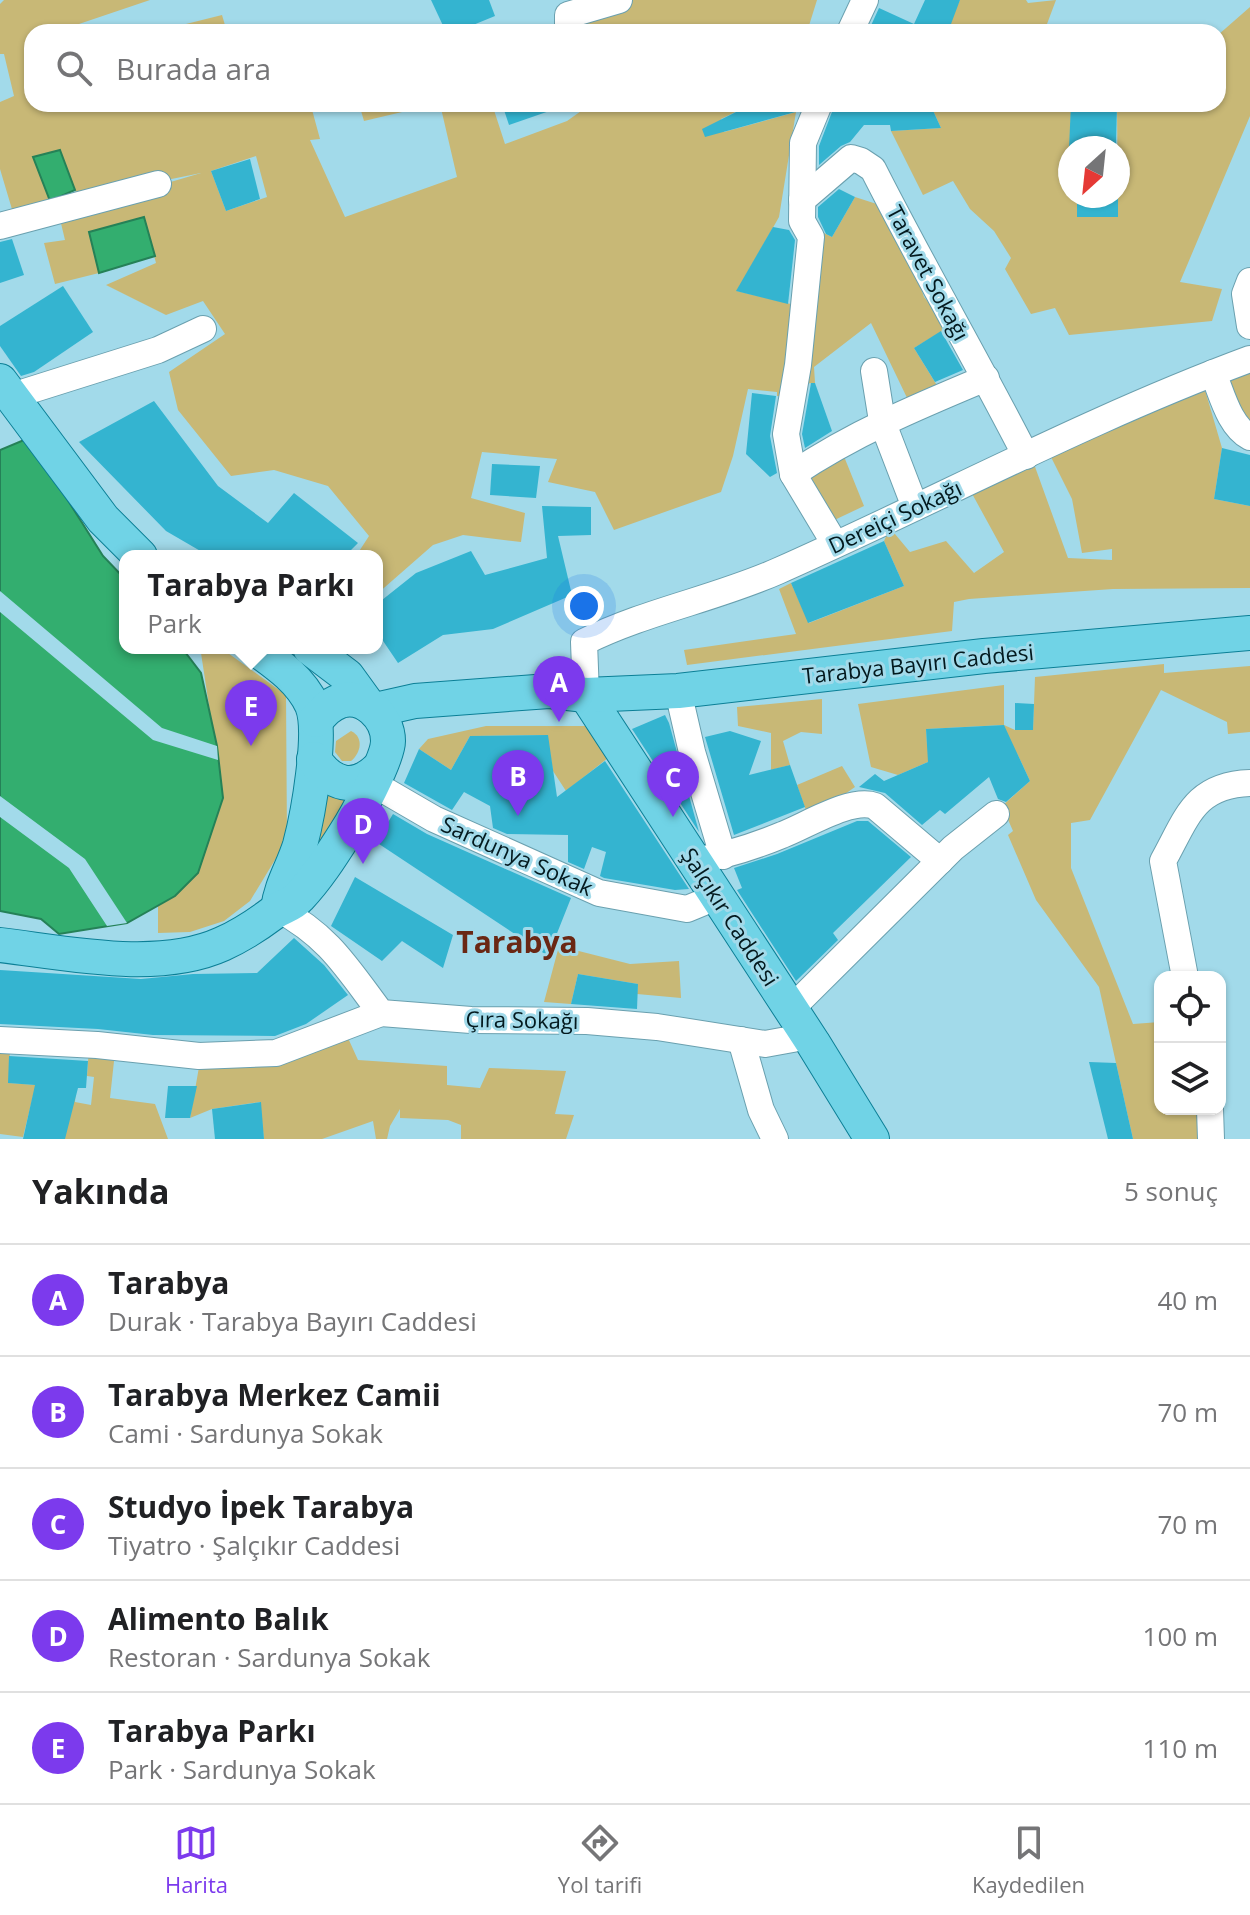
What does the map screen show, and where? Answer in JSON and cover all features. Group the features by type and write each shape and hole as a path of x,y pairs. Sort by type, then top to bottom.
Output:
{"main road":[{"path":"6,388 103,519 134,550"},
{"name":"Tarabya Bayırı Caddesi","path":"371,707 534,692 586,695 678,691 999,654 1250,633"},
{"path":"263,654 304,691 316,720 314,759 300,843 285,878 278,909"},
{"path":"0,945 128,959 183,956 220,945 244,933 297,899 353,821 379,766 386,726 347,676 318,654"},
{"name":"Tarabya Bayırı Caddesi","path":"379,766 392,735 401,728 478,714 548,708 586,695"},
{"name":"Şalçıkır Caddesi","path":"586,695 708,858 716,897 872,1139"},
{"path":"316,720 338,702 351,699 371,707"},
{"path":"314,759 322,771 341,783 366,780 379,766"}],"street":[{"path":"568,24 568,15 619,0"},
{"path":"854,24 865,0"},
{"path":"816,112 803,143 802,221 811,237 798,365 786,434 793,474 835,544"},
{"name":"Taravet Sokağı","path":"802,200 851,158 873,169 925,272 986,378 1026,456"},
{"path":"0,226 158,184"},
{"path":"1250,281 1245,294 1250,326"},
{"path":"6,388 158,350 203,329"},
{"name":"Dereiçi Sokağı","path":"586,695 584,642 633,620 774,572 1175,387 1250,359"},
{"path":"874,371 882,421 915,507"},
{"path":"1213,373 1235,424 1250,437"},
{"path":"793,474 825,452 882,421 986,378"},
{"path":"678,691 692,752 708,858 785,834 821,817 866,802 875,806 940,861"},
{"name":"Sardunya Sokak","path":"379,766 434,819 599,893 687,909 716,897"},
{"path":"1184,971 1163,861 1201,797 1232,784 1250,783"},
{"path":"800,1023 940,861 996,814"},
{"path":"0,1040 97,1045 199,1056 276,1053 381,1013 328,943 278,909"},
{"name":"Çıra Sokağı","path":"381,1013 471,1020 587,1021 657,1027 765,1044 800,1023"},
{"path":"741,1040 761,1110 775,1139"},
{"path":"1210,1115 1211,1139"}],"shaded area":[{"path":"4,0 150,0 79,24 24,24 24,112 313,112 320,139 310,140 345,217 457,177 442,112 495,112 505,144 567,121 580,112 735,112 721,119 724,132 796,112 779,217 737,291 799,306 814,228 832,237 855,197 886,207 913,264 924,297 949,327 914,348 941,392 910,404 871,323 814,367 815,383 794,384 786,397 777,396 777,392 748,389 733,456 721,492 614,530 595,492 548,482 557,459 482,452 471,498 525,513 521,542 463,535 433,545 383,589 383,550 360,550 369,536 328,486 274,470 231,476 178,410 169,372 225,334 203,301 166,315 106,285 156,263 144,217 90,232 99,273 55,284 44,243 65,240 59,215 201,173 78,198 60,151 48,154 50,201 14,216 0,169 0,102 14,96 4,54 0,54 0,4","holes":["256,156 267,197 226,211 211,171"]},
{"path":"587,0 817,0 810,24 574,24"},
{"path":"960,0 1026,0 1028,3 1056,0 1047,24 948,24"},
{"path":"1250,7 1250,116 1180,282 1222,289 1212,321 1069,335 1055,308 1031,314 1005,269 1011,258 994,231 970,209 953,181 923,195 891,131 941,128 934,112 1071,112 1071,136 1058,136 1058,208 1078,208 1078,217 1118,217 1118,208 1130,208 1130,136 1117,136 1117,112 1226,112 1226,28"},
{"path":"222,15 225,24 186,24"},
{"path":"361,112 402,112 364,121"},
{"path":"60,150 75,190 50,201 33,157"},
{"path":"144,217 155,256 99,273 89,232"},
{"path":"1250,372 1250,425 1214,388"},
{"path":"1205,390 1222,448 1214,499 1250,506 1250,588 1113,589 969,599 954,602 952,631 687,665 684,650 796,634 779,589 791,583 809,623 904,586 884,541 890,528 910,552 946,541 974,573 1004,552 970,490 1034,464 1068,558 1112,560 1112,549 1082,553 1072,499 1049,453"},
{"path":"24,440 62,491 103,556 119,573 119,654 187,654 201,673 217,746 223,798 198,873 175,896 127,923 59,934 41,919 0,911 0,450"},
{"path":"841,449 864,506 826,524 800,468"},
{"path":"201,654 229,654 286,695 287,840 250,901 224,921 190,932 158,933 158,906 198,873 223,798"},
{"path":"1164,664 1164,673 1250,666 1250,732 1228,734 1227,722 1161,690 1090,820 1071,823 1071,868 1133,1024 1154,1022 1154,1115 1199,1115 1200,1139 1133,1139 1099,987 1036,900 1008,835 1013,831 1002,806 1030,781 1017,753 960,748 898,775 871,767 858,704 1004,685 1004,725 1015,730 1033,730 1035,677","holes":["1004,725 927,745 926,729"]},
{"path":"822,699 822,734 801,732 783,741 790,765 771,770 771,733 738,726 737,707"},
{"path":"486,726 600,726 608,758 566,791 553,771 547,735 470,736 451,770 419,749 428,739"},
{"path":"351,731 358,737 359,750 351,761 342,761 335,752 336,741"},
{"path":"842,766 855,787 809,819 797,785"},
{"path":"321,793 357,800 297,891"},
{"path":"559,946 630,964 679,961 681,998 637,994 638,984 578,974 571,1004 544,1002"},
{"path":"348,1038 358,1060 447,1066 447,1085 480,1088 489,1068 566,1071 555,1114 574,1115 566,1139 461,1139 461,1125 448,1120 400,1118 400,1109 390,1126 387,1139 376,1139 373,1121 322,1139 264,1139 260,1102 212,1109 190,1118 202,1050"},
{"path":"0,1046 10,1046 9,1083 76,1088 75,1102 91,1105 94,1077 87,1076 89,1048 115,1052 110,1098 155,1104 168,1139 65,1139 33,1096 23,1137 0,1134"}],"pier":[{"path":"0,591 162,728 217,746 218,760 153,740 0,612"},
{"path":"0,796 85,859 127,923 107,926 69,868 0,817"}],"building":[{"path":"431,0 489,0 495,16 476,24 442,24"},
{"path":"925,0 960,0 951,24 914,24"},
{"path":"879,8 914,24 872,24"},
{"path":"505,112 547,112 509,125"},
{"path":"736,112 795,112 705,137 702,129"},
{"path":"832,112 934,112 941,128 891,131 890,125 864,125 850,142 819,165 819,146"},
{"path":"1071,112 1117,112 1116,136 1070,136"},
{"path":"250,159 260,199 226,211 211,171"},
{"path":"839,189 855,197 832,237 826,234 818,217 818,207"},
{"path":"1077,208 1118,208 1118,217 1077,217"},
{"path":"773,227 789,230 795,240 788,304 736,291"},
{"path":"12,239 24,275 0,283 0,242"},
{"path":"63,286 93,332 34,372 21,376 0,346 0,326"},
{"path":"941,331 963,370 935,382 914,348"},
{"path":"811,383 815,383 832,431 805,448 802,434"},
{"path":"752,393 776,396 770,436 777,473 770,477 746,454"},
{"path":"154,401 218,486 268,523 294,493 358,543 351,550 199,550 166,531 79,442"},
{"path":"1222,448 1250,455 1250,506 1214,499"},
{"path":"492,464 540,466 536,498 490,495"},
{"path":"542,506 591,507 591,535 558,536 572,595 493,629 443,635 398,663 383,641 383,599 416,573 471,551 485,575 547,558"},
{"path":"884,541 904,586 808,623 791,583"},
{"path":"1015,703 1034,704 1033,730 1015,730"},
{"path":"665,715 669,723 699,832 632,729"},
{"path":"1004,725 1030,781 1006,802 998,799 989,777 945,814 940,810 922,825 885,793 859,787 875,774 884,781 928,762 926,729"},
{"path":"730,731 761,741 749,775 790,765 805,807 734,835 705,737"},
{"path":"548,735 557,797 605,761 689,889 675,890 604,878 600,876 606,852 592,847 584,869 568,862 568,835 507,834 493,828 490,806 464,792 452,810 404,783 419,749 451,770 470,736"},
{"path":"393,814 427,834 571,898 548,956 376,842"},
{"path":"857,821 868,821 911,857 833,933 838,940 796,981 737,890 742,888 734,868"},
{"path":"355,877 453,935 443,968 402,941 382,961 331,926"},
{"path":"294,938 324,965 348,995 306,1024 275,1036 153,1035 0,1024 0,970 141,979 257,973"},
{"path":"578,974 638,984 637,1009 571,1004"},
{"path":"9,1056 88,1061 86,1088 78,1088 65,1139 23,1139 35,1085 8,1083"},
{"path":"1089,1062 1116,1063 1133,1139 1108,1139"},
{"path":"168,1086 197,1086 190,1118 165,1118"},
{"path":"261,1102 264,1139 215,1139 212,1109"}],"place":[{"name":"Tarabya","path":"559,722"},
{"name":"Tarabya Parkı","path":"251,746"},
{"name":"Tarabya Merkez Camii","path":"518,816"},
{"name":"Studyo İpek Tarabya","path":"673,817"},
{"name":"Alimento Balık","path":"363,864"}],"district":[{"name":"Tarabya","path":"517,943"}]}
